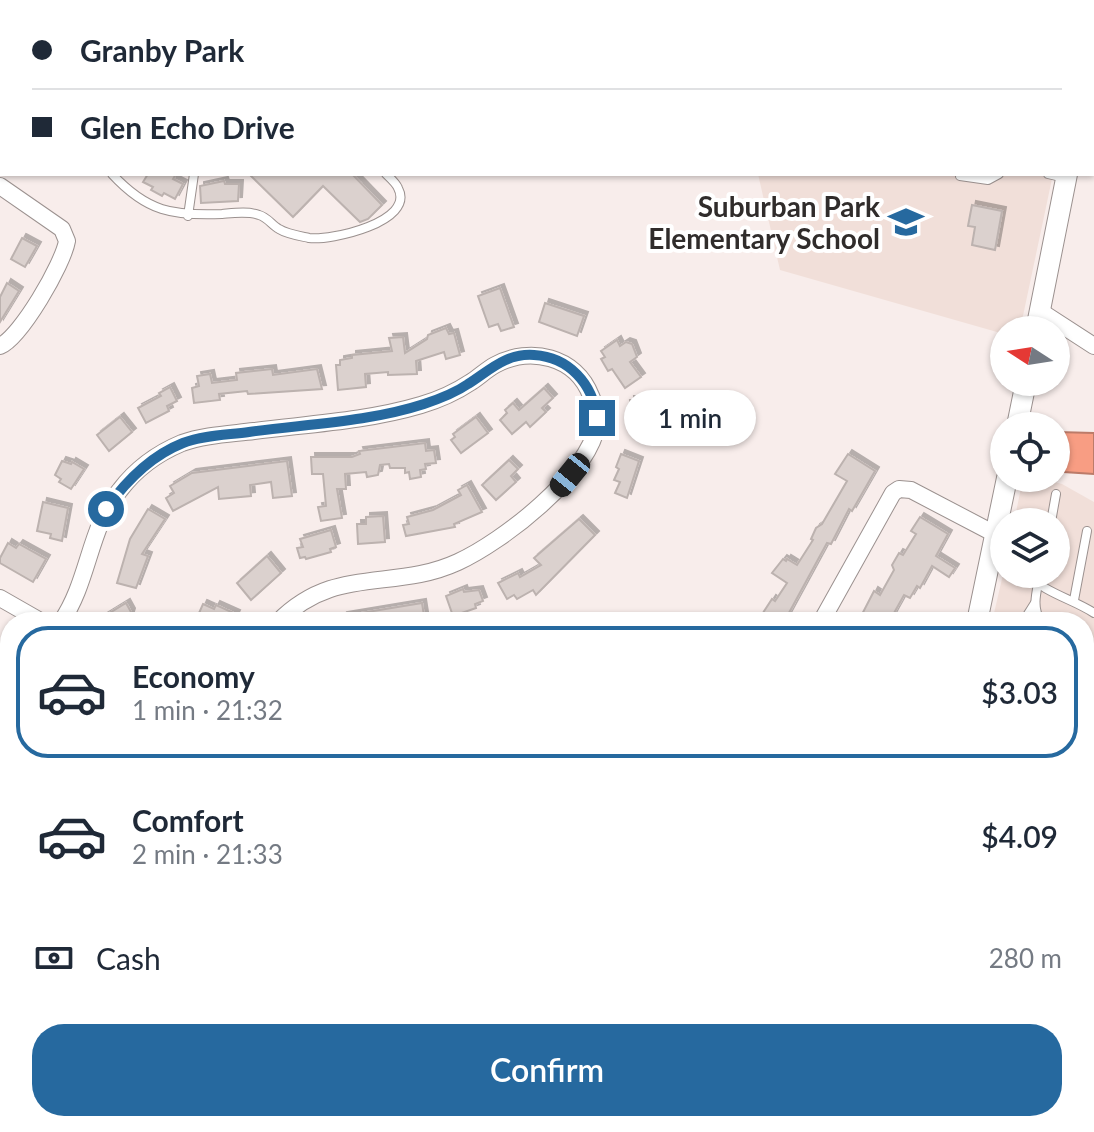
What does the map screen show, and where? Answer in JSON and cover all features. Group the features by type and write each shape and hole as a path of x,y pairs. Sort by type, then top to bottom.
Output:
{"street":[{"path":"1039,316 1056,176"},
{"path":"0,186 62,229 66,235 66,247 49,284 11,340 0,346"},
{"path":"1070,335 1094,346"},
{"path":"67,612 106,509 135,474 167,450 186,442 372,416 422,405 457,390 504,360 532,355 547,357 573,370 589,390 597,427 585,452 560,488 498,538 457,563 430,572 328,588 307,598 290,612"},
{"path":"827,612 893,493 899,489 911,490 990,533"},
{"path":"980,612 990,575"},
{"path":"0,598 24,612"}],"lane":[{"path":"114,176 153,207 188,216 260,215 281,231 311,238 357,231 393,214 400,196 398,188 388,176"},
{"path":"188,216 194,176"},
{"path":"960,176 988,180 995,176"},
{"path":"1054,508 1056,494"},
{"path":"1074,600 1087,531"},
{"path":"1036,612 1038,588"},
{"path":"1043,588 1074,600 1092,612"},
{"path":"1029,612 1035,603"}],"shaded area":[{"name":"Suburban Park Elementary School","path":"758,176 1053,176 1023,316 990,316 990,330 780,270"},
{"path":"1070,432 1094,433 1094,474 1070,472"},
{"path":"1070,488 1094,502 1094,612 994,612 1000,588 1070,588 1070,508 1017,508 1020,492 1070,492"}],"building":[{"path":"147,176 175,176 173,179 183,184 175,199 164,193 162,196 143,182"},
{"path":"251,176 354,176 382,205 368,219 360,222 323,186 293,217"},
{"path":"224,181 225,184 239,184 238,201 201,203 200,186"},
{"path":"972,205 1002,211 995,250 972,245 975,227 968,226"},
{"path":"22,238 37,246 25,267 11,259"},
{"path":"7,283 19,291 0,322 0,297"},
{"path":"500,288 514,327 501,331 498,324 489,327 478,296"},
{"path":"545,303 584,316 577,336 539,322"},
{"path":"446,328 449,334 454,333 460,355 446,359 444,352 416,361 417,374 365,374 366,387 338,390 336,365 340,365 340,360 352,358 352,355 392,351 389,338 403,337 405,353 427,339 428,335"},
{"path":"617,340 620,346 626,342 632,344 637,357 630,362 641,377 625,388 601,359 605,357 601,351"},
{"path":"272,369 273,375 317,369 322,389 219,394 220,400 194,403 192,388 199,386 197,376 210,374 212,383 237,380 236,373"},
{"path":"170,387 177,401 167,406 169,411 146,423 138,408 161,396 159,393"},
{"path":"544,388 553,398 542,408 546,412 530,427 526,422 512,434 500,420 507,413 505,410 513,403 519,410"},
{"path":"630,400 654,402 652,434 633,433"},
{"path":"120,417 132,432 109,451 97,435"},
{"path":"476,417 488,433 461,453 451,440 455,437 453,434"},
{"path":"425,443 426,451 434,450 436,463 425,464 426,469 420,470 421,477 410,479 405,468 390,468 389,464 380,465 378,475 367,477 366,472 345,474 346,489 337,489 342,518 321,521 318,507 326,506 323,474 312,474 311,457 352,457 360,454 359,451"},
{"path":"621,454 639,461 627,498 615,493 620,482 614,480"},
{"path":"848,454 875,471 852,511 849,509 831,544 827,543 789,612 764,612 787,583 772,573 783,559 797,565 813,540 816,528 822,524 847,481 835,474"},
{"path":"509,460 518,469 511,476 516,482 496,500 482,485"},
{"path":"62,461 72,462 84,469 71,489 59,482 61,479 55,475"},
{"path":"287,461 292,496 273,498 271,482 250,485 251,496 219,499 218,487 173,511 166,498 174,493 170,486 192,473"},
{"path":"467,485 482,512 454,524 455,527 406,536 403,525 409,524 407,517 433,510 461,495 458,490"},
{"path":"43,502 68,508 62,541 50,538 51,534 37,531"},
{"path":"148,509 165,519 142,554 148,556 136,588 117,583 130,539"},
{"path":"383,516 385,542 358,544 357,524 366,524 366,517"},
{"path":"920,517 948,534 936,556 955,568 949,577 932,566 920,588 917,586 910,598 904,595 895,612 863,612 874,591 880,595 894,570 892,565 899,553 903,555 916,534 911,531"},
{"path":"579,519 595,535 536,595 533,590 517,599 514,595 507,599 498,583 518,573 520,577 541,565 534,558"},
{"path":"331,530 336,547 330,549 331,552 300,558 297,548 303,547 300,539"},
{"path":"8,543 16,548 19,544 46,559 33,582 0,563"},
{"path":"267,556 281,573 251,600 237,583"},
{"path":"463,589 464,592 479,590 483,601 475,604 476,608 452,612 446,596"},
{"path":"126,603 131,612 111,612"},
{"path":"422,603 423,612 367,612"},
{"path":"203,604 214,609 216,605 232,612 199,612"}],"place":[{"name":"Suburban Park Elementary School","path":"906,222"}],"route":[{"path":"106,509 119,490 149,462 186,442 372,416 422,405 446,396 504,360 520,355 547,357 573,370 589,390 597,418"}]}
